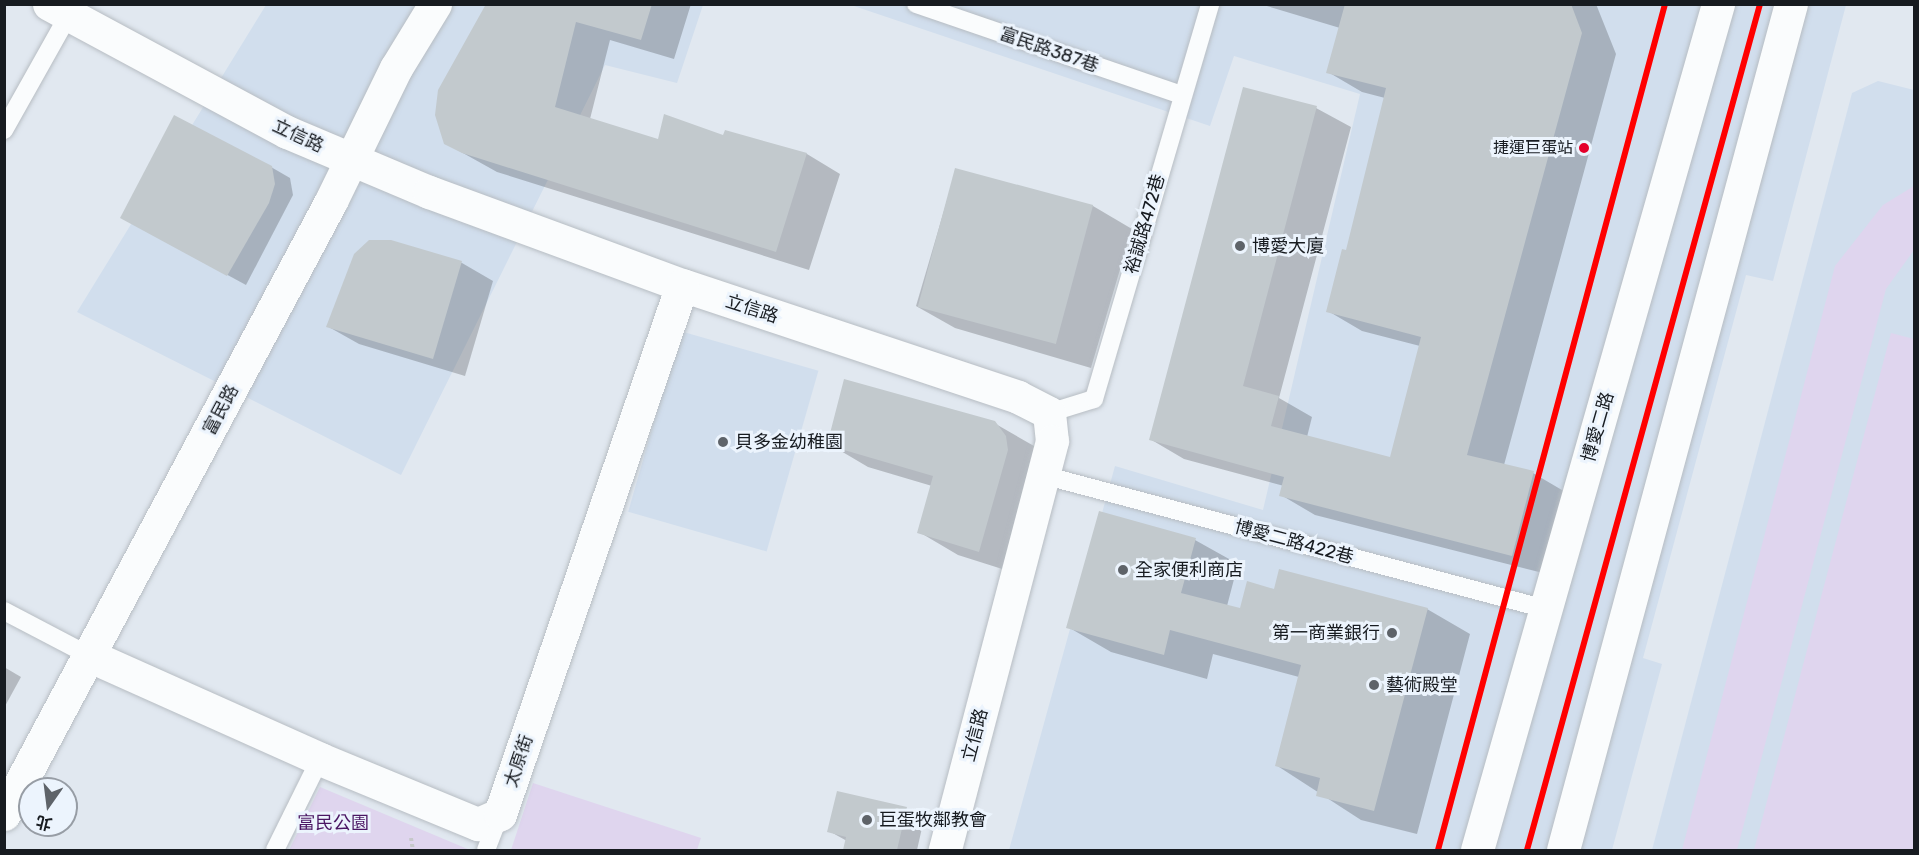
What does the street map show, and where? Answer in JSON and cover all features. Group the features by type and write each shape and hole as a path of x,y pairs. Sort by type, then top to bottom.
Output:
{"street":[{"name":"富民路","path":"4,814 90,656 351,160 396,68 435,4"},
{"name":"博愛二路","path":"1477,850 1718,4"},
{"path":"1563,850 1791,4"},
{"name":"立信路","path":"59,10 287,132 351,160 682,285 1018,397 1049,413 1052,441 945,850"},
{"name":"太原街","path":"500,814 682,285"},
{"path":"90,656 320,759 478,824 500,814"}],"lane":[{"name":"富民路387巷","path":"916,4 1182,95"},
{"name":"裕誠路472巷","path":"1049,413 1094,399 1210,4"},
{"path":"4,130 59,10"},
{"name":"博愛二路422巷","path":"1043,475 1546,609"},
{"path":"4,610 90,656"},
{"path":"276,850 320,759"},
{"path":"486,850 500,814"}],"path":[{"path":"403,835 413,839 414,850"}],"shaded area":[{"path":"266,5 703,5 677,83 605,65 401,475 77,312"},
{"path":"851,5 1846,5 1773,281 1746,275 1643,658 1662,664 1612,850 1009,850 1115,466 1263,510 1360,94 1234,56 1210,126"},
{"path":"1878,81 1914,90 1914,850 1652,850 1852,93"},
{"name":"貝多金幼稚園","path":"680,331 818,371 767,551 628,512"}],"green space":[{"path":"1914,186 1914,250 1886,289 1737,850 1682,850 1835,266 1883,205"},
{"path":"1891,333 1914,339 1914,850 1754,850"},
{"path":"533,783 701,838 697,850 511,850"},
{"name":"富民公園","path":"320,787 470,850 289,850"}],"building":[{"path":"486,4 652,4 641,40 576,22 555,107 658,139 664,114 723,135 725,130 807,153 776,252 462,153 444,144 435,115 438,90"},
{"path":"1345,4 1571,4 1582,33 1467,455 1534,471 1512,556 1279,496 1284,477 1149,440 1243,87 1317,106 1243,386 1279,396 1271,426 1390,457 1421,337 1326,312 1342,249 1346,250 1386,88 1326,73"},
{"path":"174,115 272,166 275,184 269,203 227,276 120,218"},
{"path":"955,168 1093,205 1056,344 918,307"},
{"path":"369,240 391,240 462,261 433,359 326,327 354,254"},
{"path":"844,379 995,421 1006,436 1008,450 979,552 917,533 933,476 827,445"},
{"name":"藝術殿堂","path":"1099,511 1196,538 1181,593 1240,608 1247,581 1274,589 1279,569 1428,608 1374,811 1316,796 1320,778 1275,766 1301,665 1170,630 1164,655 1066,628"},
{"name":"巨蛋牧鄰教會","path":"837,791 907,807 897,850 843,850 846,837 827,832"}],"transit line":[{"path":"1438,850 1665,4"},
{"path":"1527,850 1760,4"}],"place":[{"name":"捷運巨蛋站","path":"1584,148"},
{"name":"博愛大廈","path":"1240,246"},
{"name":"貝多金幼稚園","path":"723,442"},
{"name":"全家便利商店","path":"1123,570"},
{"name":"第一商業銀行","path":"1392,633"},
{"name":"藝術殿堂","path":"1374,685"},
{"name":"巨蛋牧鄰教會","path":"867,820"}]}
